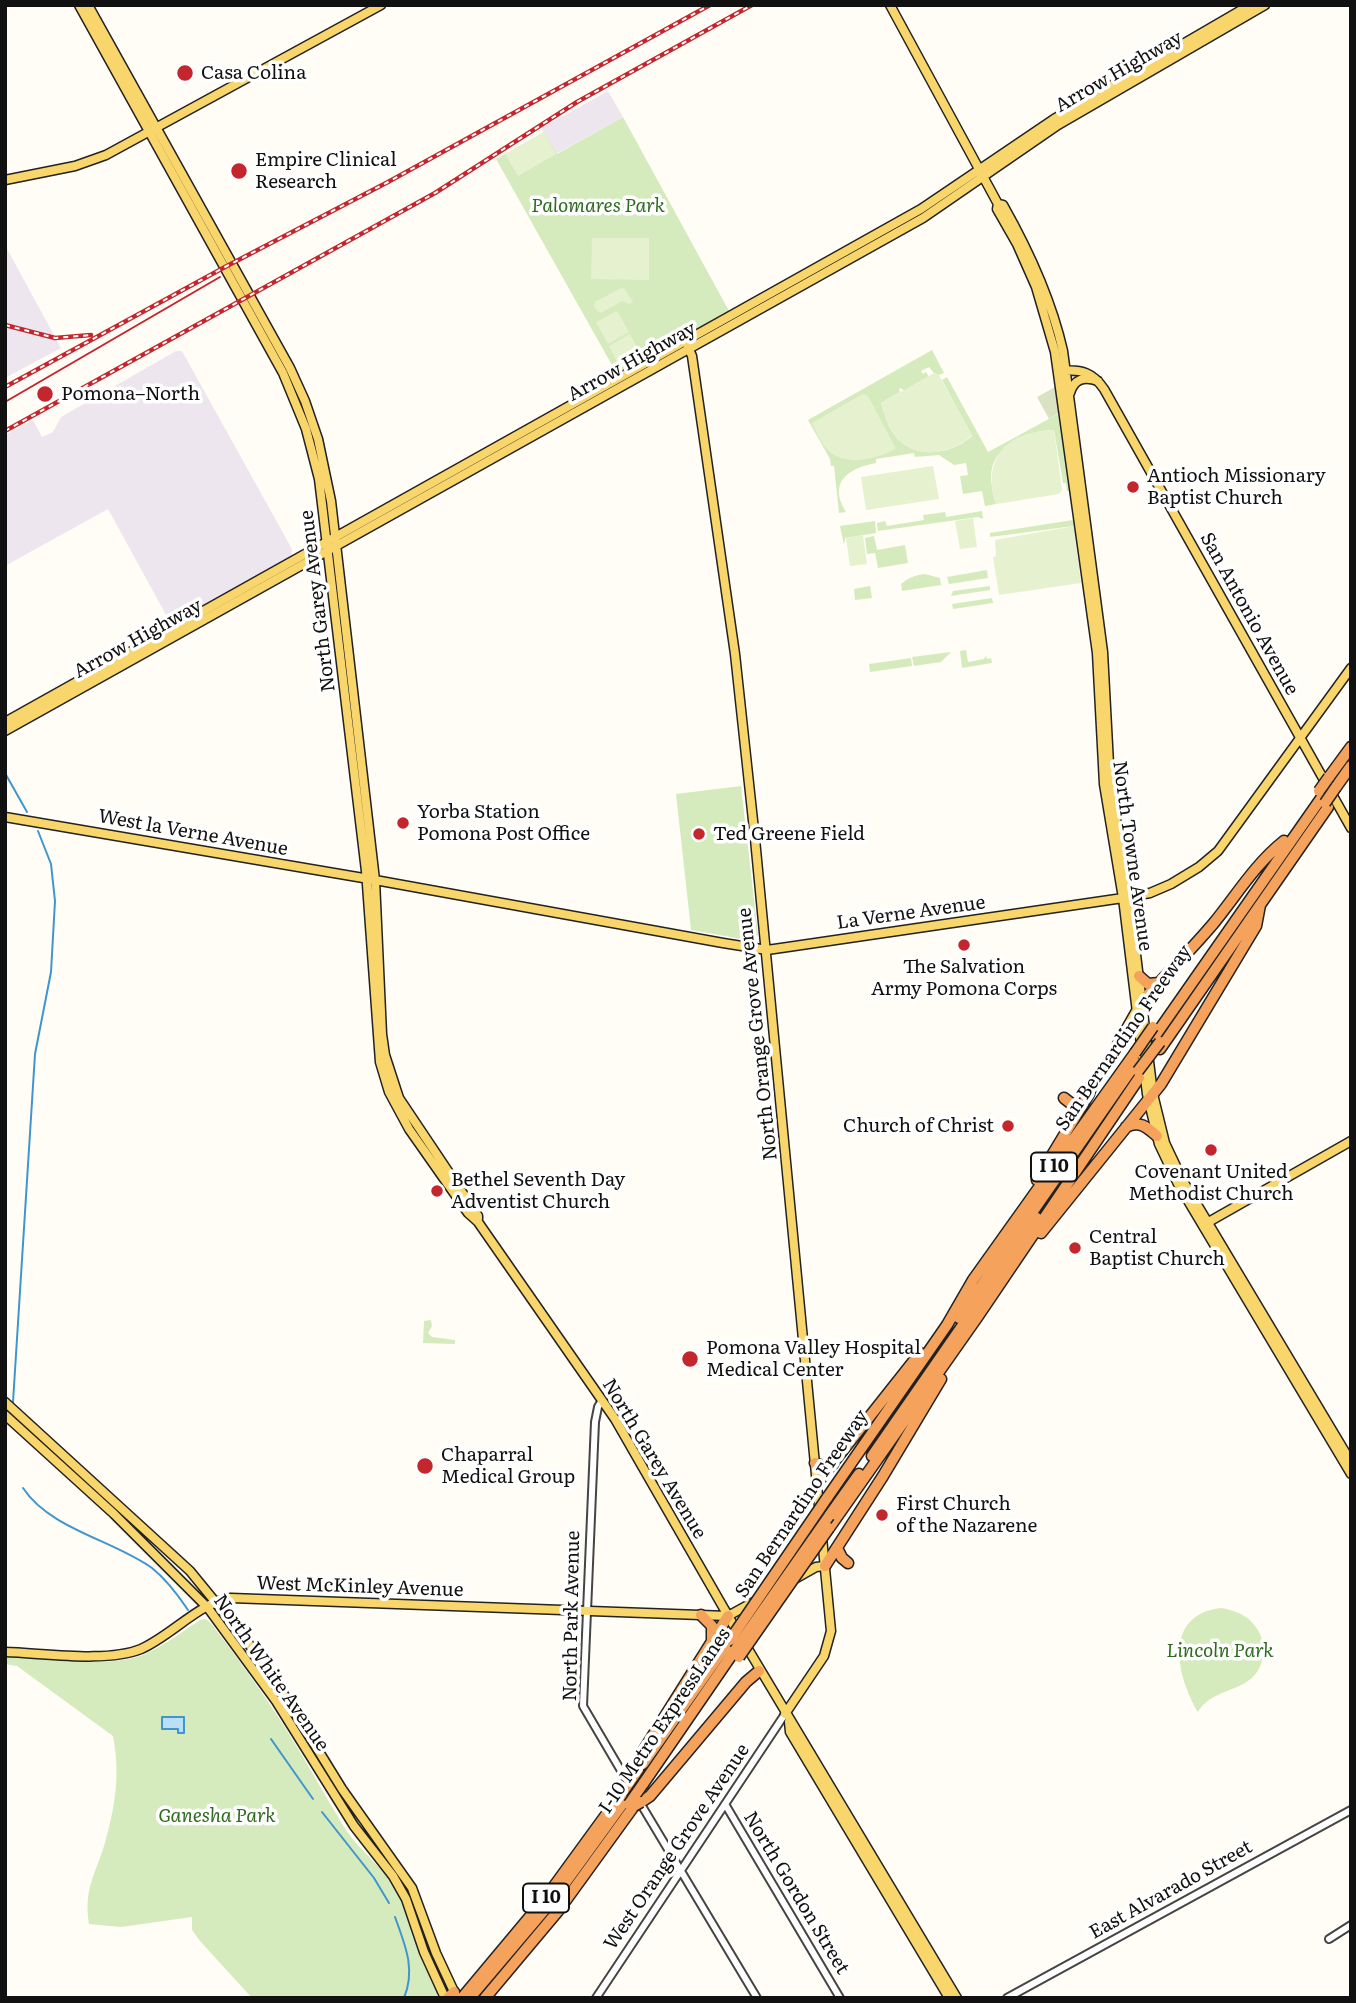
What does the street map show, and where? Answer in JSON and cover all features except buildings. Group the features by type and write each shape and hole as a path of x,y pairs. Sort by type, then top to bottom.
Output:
{"highway":[{"name":"San Bernardino Freeway","path":"708,1671 735,1649 827,1498 947,1325 973,1280 1138,1066 1152,1035 1260,905 1334,784 1351,747"},
{"path":"1334,784 1351,756"},
{"path":"1334,784 1351,766"},
{"name":"San Bernardino Freeway","path":"485,1998 558,1911 642,1782 735,1649 829,1528 978,1316 1138,1066 1152,1035 1284,841 1323,800 1334,784 1351,774"},
{"path":"1152,1035 1323,800"},
{"path":"1140,1004 1212,925 1268,854 1284,841"},
{"path":"993,1294 1151,1096 1256,926 1260,905"},
{"path":"1139,976 1148,984 1160,983"},
{"path":"835,1486 846,1482 1138,1066"},
{"name":"I-10 Metro ExpressLanes","path":"735,1649 1138,1066"},
{"path":"973,1280 1089,1094"},
{"path":"1063,1098 1073,1105 1076,1115"},
{"path":"1122,1129 1136,1123 1157,1136"},
{"path":"825,1566 883,1476 978,1316"},
{"path":"817,1483 924,1348 947,1325"},
{"path":"815,1463 824,1467 834,1464"},
{"path":"837,1548 848,1563"},
{"path":"701,1615 713,1629 712,1641"},
{"path":"642,1782 642,1753 729,1616"},
{"name":"I-10 Metro ExpressLanes","path":"642,1782 708,1681 708,1671"},
{"path":"629,1802 642,1782 760,1671"},
{"name":"San Bernardino Freeway","path":"455,1997 629,1802"},
{"name":"I-10 Metro ExpressLanes","path":"470,1998 552,1901 629,1802"},
{"name":"I-10 Metro ExpressLanes","path":"477,1998 560,1899 629,1802"}],"main road":[{"name":"North Garey Avenue","path":"79,5 282,353 297,381 313,422 324,463 336,611 353,759 371,880 378,1049 384,1077 400,1114 602,1400 787,1718 796,1727 957,1998"},
{"name":"North Garey Avenue","path":"88,5 267,343 297,405 315,457 348,638 362,768 385,1055 399,1098 478,1216 478,1222"},
{"path":"5,180 90,161 154,130 381,5"},
{"name":"North Towne Avenue","path":"890,5 1017,244 1036,287 1069,396 1103,652 1110,783 1140,1004 1152,1035 1151,1096 1157,1136 1168,1165 1351,1462"},
{"name":"Arrow Highway","path":"5,731 771,298 923,218 1054,119 1250,5"},
{"name":"Arrow Highway","path":"981,173 1058,125 1265,5"},
{"path":"267,343 282,353"},
{"name":"North Orange Grove Avenue","path":"687,345 694,366 729,613 766,950 831,1631 829,1646 787,1718"},
{"path":"1062,371 1086,372 1099,381"},
{"name":"North Towne Avenue","path":"1062,371 1097,653 1104,783 1139,976 1140,1004"},
{"path":"1069,396 1073,384 1079,380 1091,378 1099,381"},
{"name":"San Antonio Avenue","path":"1099,381 1351,828"},
{"path":"297,405 301,404 308,419 313,422"},
{"name":"Arrow Highway","path":"5,722 332,544"},
{"path":"336,611 342,632 348,638"},
{"path":"341,646 351,667"},
{"name":"La Verne Avenue","path":"371,880 766,950 1150,893 1171,884 1209,859 1235,829 1351,668"},
{"path":"353,759 362,768"},
{"name":"West la Verne Avenue","path":"5,817 371,880"},
{"path":"1089,1094 1125,1026 1140,1004"},
{"path":"1122,1036 1128,1031 1152,1035"},
{"name":"North Towne Avenue","path":"1151,1096 1165,1143 1205,1224 1351,1474"},
{"path":"400,1114 419,1140 424,1138"},
{"path":"1205,1224 1351,1141"},
{"name":"North White Avenue","path":"5,1402 190,1571 244,1637 281,1690 342,1789 412,1888 455,1997"},
{"name":"North White Avenue","path":"5,1415 114,1514 208,1608 275,1700 354,1826 393,1876 405,1899 424,1952 455,1997"},
{"path":"729,1616 817,1567 825,1566"},
{"name":"West McKinley Avenue","path":"216,1602 232,1598 729,1616"},
{"path":"5,1652 119,1655 143,1648 216,1602"},
{"name":"North Garey Avenue","path":"787,1718 790,1732 949,1998"}],"street":[{"name":"North Park Avenue","path":"602,1400 595,1422 583,1706 757,1998"},
{"name":"West Orange Grove Avenue","path":"596,1998 725,1804 787,1718"},
{"name":"North Gordon Street","path":"725,1804 840,1998"},
{"name":"East Alvarado Street","path":"1007,1998 1351,1810"},
{"path":"1329,1939 1351,1926"}],"shaded area":[{"path":"608,91 623,117 556,154 541,128"},
{"path":"5,245 61,348 5,378"},
{"path":"176,351 182,351 292,549 291,557 171,624 108,509 5,566 5,435 33,420 42,437 53,432 61,417"}],"green space":[{"name":"Palomares Park","path":"623,117 729,311 617,374 496,159 544,132 557,154"},
{"path":"544,132 556,154 518,176 505,154"},
{"path":"592,238 649,238 649,280 591,279"},
{"path":"621,288 625,289 633,302 629,304 622,301 601,313 597,311 595,302"},
{"path":"617,311 629,332 608,344 596,322"},
{"path":"630,334 641,355 620,367 609,346"},
{"path":"932,350 944,373 934,373 929,367 921,371 923,374 926,372 929,377 904,391 899,389 900,392 881,403 889,426 897,438 914,449 934,452 955,447 972,436 942,380 947,377 988,452 1058,414 1071,491 1067,491 1066,483 1063,483 1054,430 1049,430 1025,436 1000,453 995,460 991,476 996,504 985,506 982,491 963,494 960,476 968,475 966,463 954,465 939,455 915,457 914,453 876,459 876,463 850,473 844,478 839,492 846,512 839,513 834,466 831,466 830,459 808,420"},
{"path":"934,373 939,375 972,435 957,446 938,452 918,451 909,448 897,438 888,424 881,403"},
{"path":"1057,386 1060,412 1049,419 1037,397"},
{"path":"863,394 868,396 896,449 860,460 841,458 826,448 812,423"},
{"path":"1054,430 1062,490 1059,494 996,504 992,473 1002,450 1023,436"},
{"path":"933,466 939,499 866,510 861,477"},
{"path":"982,511 983,519 978,517 878,531 877,523 885,521 887,526 924,520 923,515 945,512 946,517"},
{"path":"973,518 977,547 960,549 955,521"},
{"path":"1073,520 1074,526 990,537 990,533"},
{"path":"875,521 876,533 845,538 844,545 840,526"},
{"path":"1074,526 1081,583 999,595 993,557 996,556 995,540"},
{"path":"863,535 867,564 850,566 846,538"},
{"path":"874,536 877,550 905,545 908,563 878,568 875,553 867,554 865,538"},
{"path":"987,570 988,578 949,584 947,577"},
{"path":"925,574 940,578 941,585 902,591 901,584 909,578"},
{"path":"870,586 872,598 855,600 854,589"},
{"path":"990,586 990,590 951,596 953,591"},
{"path":"992,598 993,603 953,609 952,604"},
{"path":"966,650 968,662 984,659 986,656 987,659 991,658 992,663 962,668 960,651"},
{"path":"951,652 941,662 914,666 912,657"},
{"path":"911,658 912,666 870,672 869,664"},
{"path":"741,786 758,935 753,941 691,930 676,794"},
{"path":"431,1320 432,1326 428,1333 432,1337 455,1340 455,1344 423,1343 424,1321"},
{"name":"Lincoln Park","path":"1221,1608 1239,1613 1253,1623 1262,1639 1263,1655 1253,1677 1214,1697 1198,1712 1184,1682 1180,1666 1182,1635 1190,1622 1202,1613"},
{"name":"Ganesha Park","path":"205,1619 210,1622 257,1686 344,1827 386,1875 398,1893 437,1998 252,1998 200,1941 192,1930 192,1917 121,1927 89,1924 89,1890 106,1839 114,1800 116,1762 113,1736 17,1666 5,1664 5,1656 96,1662 131,1658 145,1654"}],"water":[{"path":"162,1717 184,1717 184,1733 178,1733 178,1729 162,1729"}],"waterway":[{"path":"5,773 27,812"},
{"path":"13,1402 35,1054 51,972 55,901 51,864 38,831"},
{"path":"23,1488 35,1502 65,1524 152,1568 172,1588 188,1610"},
{"path":"271,1739 313,1799"},
{"path":"322,1812 374,1878 389,1903"},
{"path":"395,1917 409,1967 404,1998"}],"tram line":[{"path":"5,402 220,277"}],"railway":[{"path":"5,387 388,182 710,5"},
{"path":"5,431 435,193 577,102 752,5"},
{"path":"5,325 55,338 91,335"}],"place":[{"name":"Casa Colina","path":"185,73"},
{"name":"Empire Clinical Research","path":"239,171"},
{"name":"Pomona–North","path":"45,394"},
{"name":"Antioch Missionary Baptist Church","path":"1133,487"},
{"name":"Yorba Station Pomona Post Office","path":"403,823"},
{"name":"Ted Greene Field","path":"699,834"},
{"name":"The Salvation Army Pomona Corps","path":"964,945"},
{"name":"Church of Christ","path":"1008,1126"},
{"name":"Covenant United Methodist Church","path":"1211,1150"},
{"name":"Bethel Seventh Day Adventist Church","path":"437,1191"},
{"name":"Central Baptist Church","path":"1075,1248"},
{"name":"Pomona Valley Hospital Medical Center","path":"690,1359"},
{"name":"Chaparral Medical Group","path":"425,1466"},
{"name":"First Church of the Nazarene","path":"882,1515"}]}
